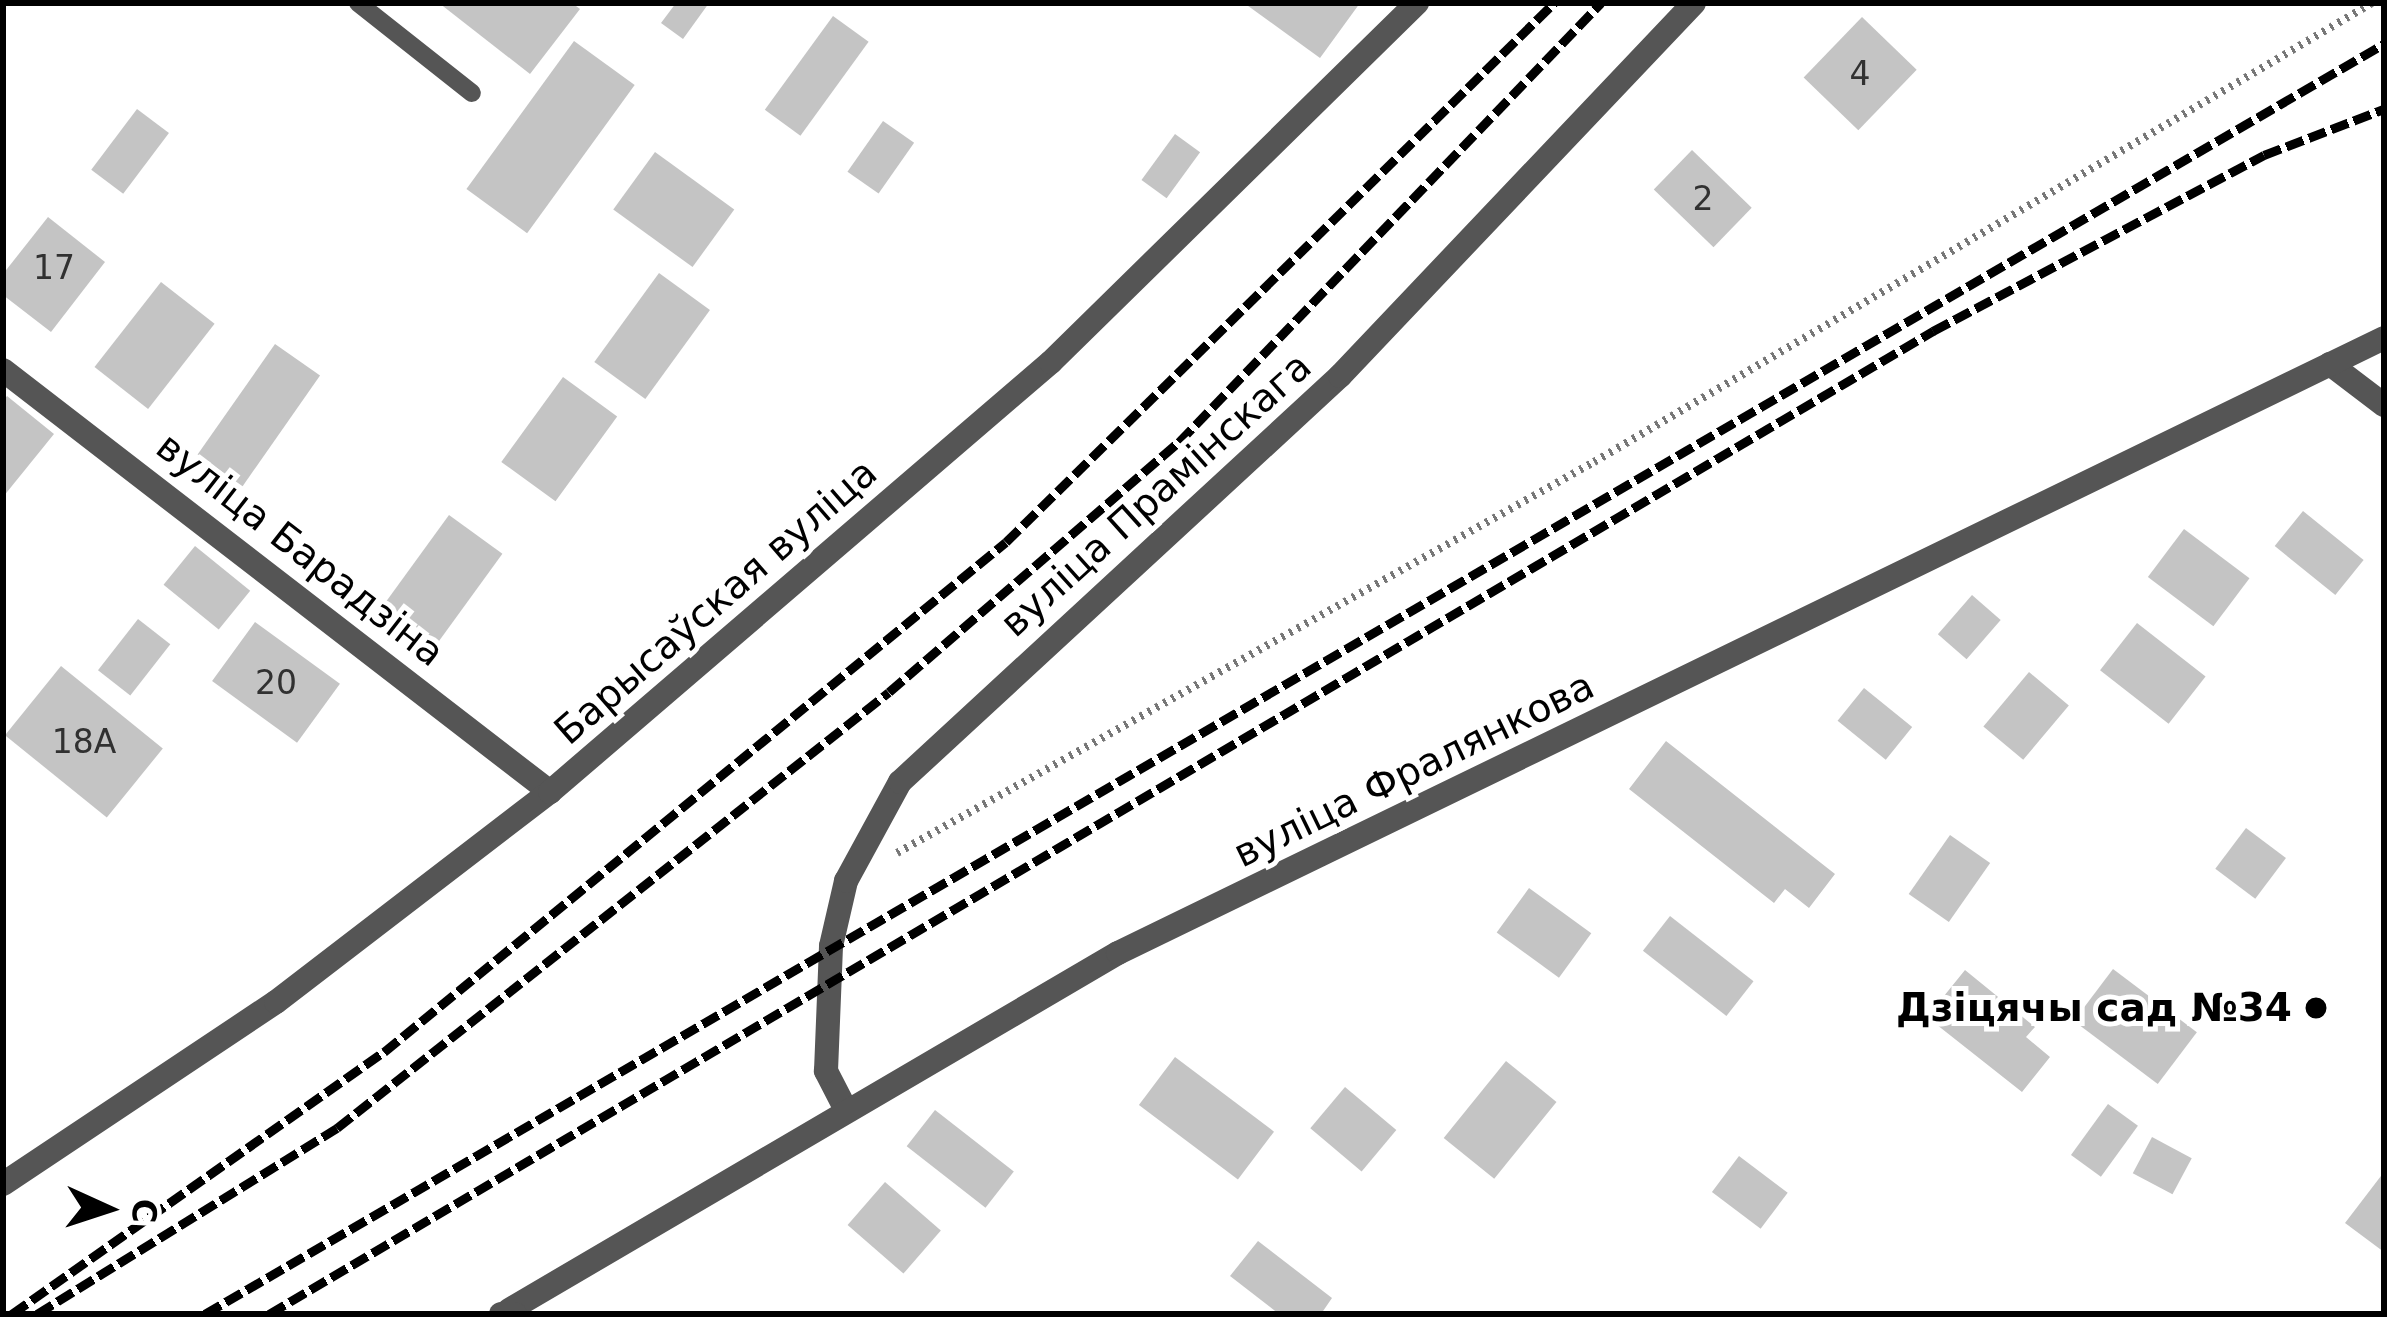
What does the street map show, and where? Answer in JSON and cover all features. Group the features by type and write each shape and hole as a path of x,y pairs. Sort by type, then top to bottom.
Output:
{"street":[{"name":"Барысаўская вуліца","path":"3,1184 276,1003 550,792 1051,362 1417,3"},
{"name":"вуліца Прамінскага","path":"845,1108 826,1071 826,988 847,881 900,782 1340,376 1694,3"},
{"name":"вуліца Фралянкова","path":"509,1312 845,1108 1118,953 2384,338"},
{"path":"2330,364 2384,405"},
{"name":"вуліца Барадзіна","path":"3,370 550,792"}],"lane":[{"path":"358,3 472,93"}],"path":[{"path":"847,881 1594,462 2372,3"}],"building":[{"path":"439,3 572,3 580,9 530,74"},
{"path":"676,3 709,3 683,39 661,23"},
{"path":"1244,3 1360,3 1320,58"},
{"path":"833,16 869,42 800,136 765,110"},
{"path":"1862,17 1917,70 1858,130 1804,77"},
{"path":"574,41 635,85 527,233 466,189"},
{"path":"137,109 169,133 123,194 91,170"},
{"path":"883,121 914,143 879,194 847,172"},
{"path":"1175,134 1200,152 1167,198 1141,180"},
{"path":"1692,150 1752,208 1713,247 1654,190"},
{"path":"655,152 734,210 693,267 613,209"},
{"path":"48,217 105,262 51,332 3,295 3,274"},
{"path":"659,273 710,310 645,399 594,362"},
{"path":"161,282 215,324 148,409 95,367"},
{"path":"275,344 320,376 243,486 198,455"},
{"path":"563,377 617,416 555,501 501,462"},
{"path":"7,396 54,434 3,497 3,401"},
{"path":"2303,511 2364,560 2335,595 2275,546"},
{"path":"449,515 502,554 438,643 384,604"},
{"path":"2184,529 2249,578 2213,626 2148,577"},
{"path":"195,546 250,591 219,630 164,585"},
{"path":"1972,595 2001,620 1967,659 1938,634"},
{"path":"138,619 170,644 130,695 98,670"},
{"path":"255,622 340,684 297,743 212,681"},
{"path":"2137,623 2206,677 2169,724 2100,670"},
{"path":"61,666 163,748 107,818 5,735"},
{"path":"2029,672 2069,705 2023,760 1983,726"},
{"path":"1864,688 1912,727 1886,760 1838,721"},
{"path":"1666,741 1835,874 1809,908 1785,889 1774,903 1629,789"},
{"path":"2246,828 2286,858 2255,899 2215,869"},
{"path":"1950,835 1990,863 1949,922 1909,894"},
{"path":"1529,888 1591,933 1559,978 1497,932"},
{"path":"1670,916 1754,981 1726,1016 1643,951"},
{"path":"2113,969 2197,1032 2158,1084 2074,1021"},
{"path":"1965,970 2035,1027 2026,1037 2050,1057 2022,1092 1927,1017"},
{"path":"1175,1057 1274,1132 1238,1180 1139,1105"},
{"path":"1506,1061 1557,1102 1494,1179 1444,1138"},
{"path":"1345,1087 1396,1130 1362,1171 1310,1128"},
{"path":"2108,1104 2138,1126 2101,1177 2071,1155"},
{"path":"935,1110 1014,1172 985,1208 907,1146"},
{"path":"2152,1137 2192,1158 2172,1194 2133,1173"},
{"path":"1739,1156 1788,1193 1761,1229 1712,1192"},
{"path":"2384,1172 2384,1252 2345,1223"},
{"path":"885,1182 941,1231 903,1274 848,1225"},
{"path":"1258,1241 1332,1298 1321,1314 1279,1314 1230,1276"}],"railway":[{"path":"12,1314 384,1052 1006,542 1554,3"},
{"path":"37,1314 337,1128 889,692 1179,442 1601,3"},
{"path":"205,1314 2384,44"},
{"path":"269,1314 1933,331 2264,155 2384,109"}],"place":[{"name":"Дзіцячы сад №34","path":"2316,1008"}]}
